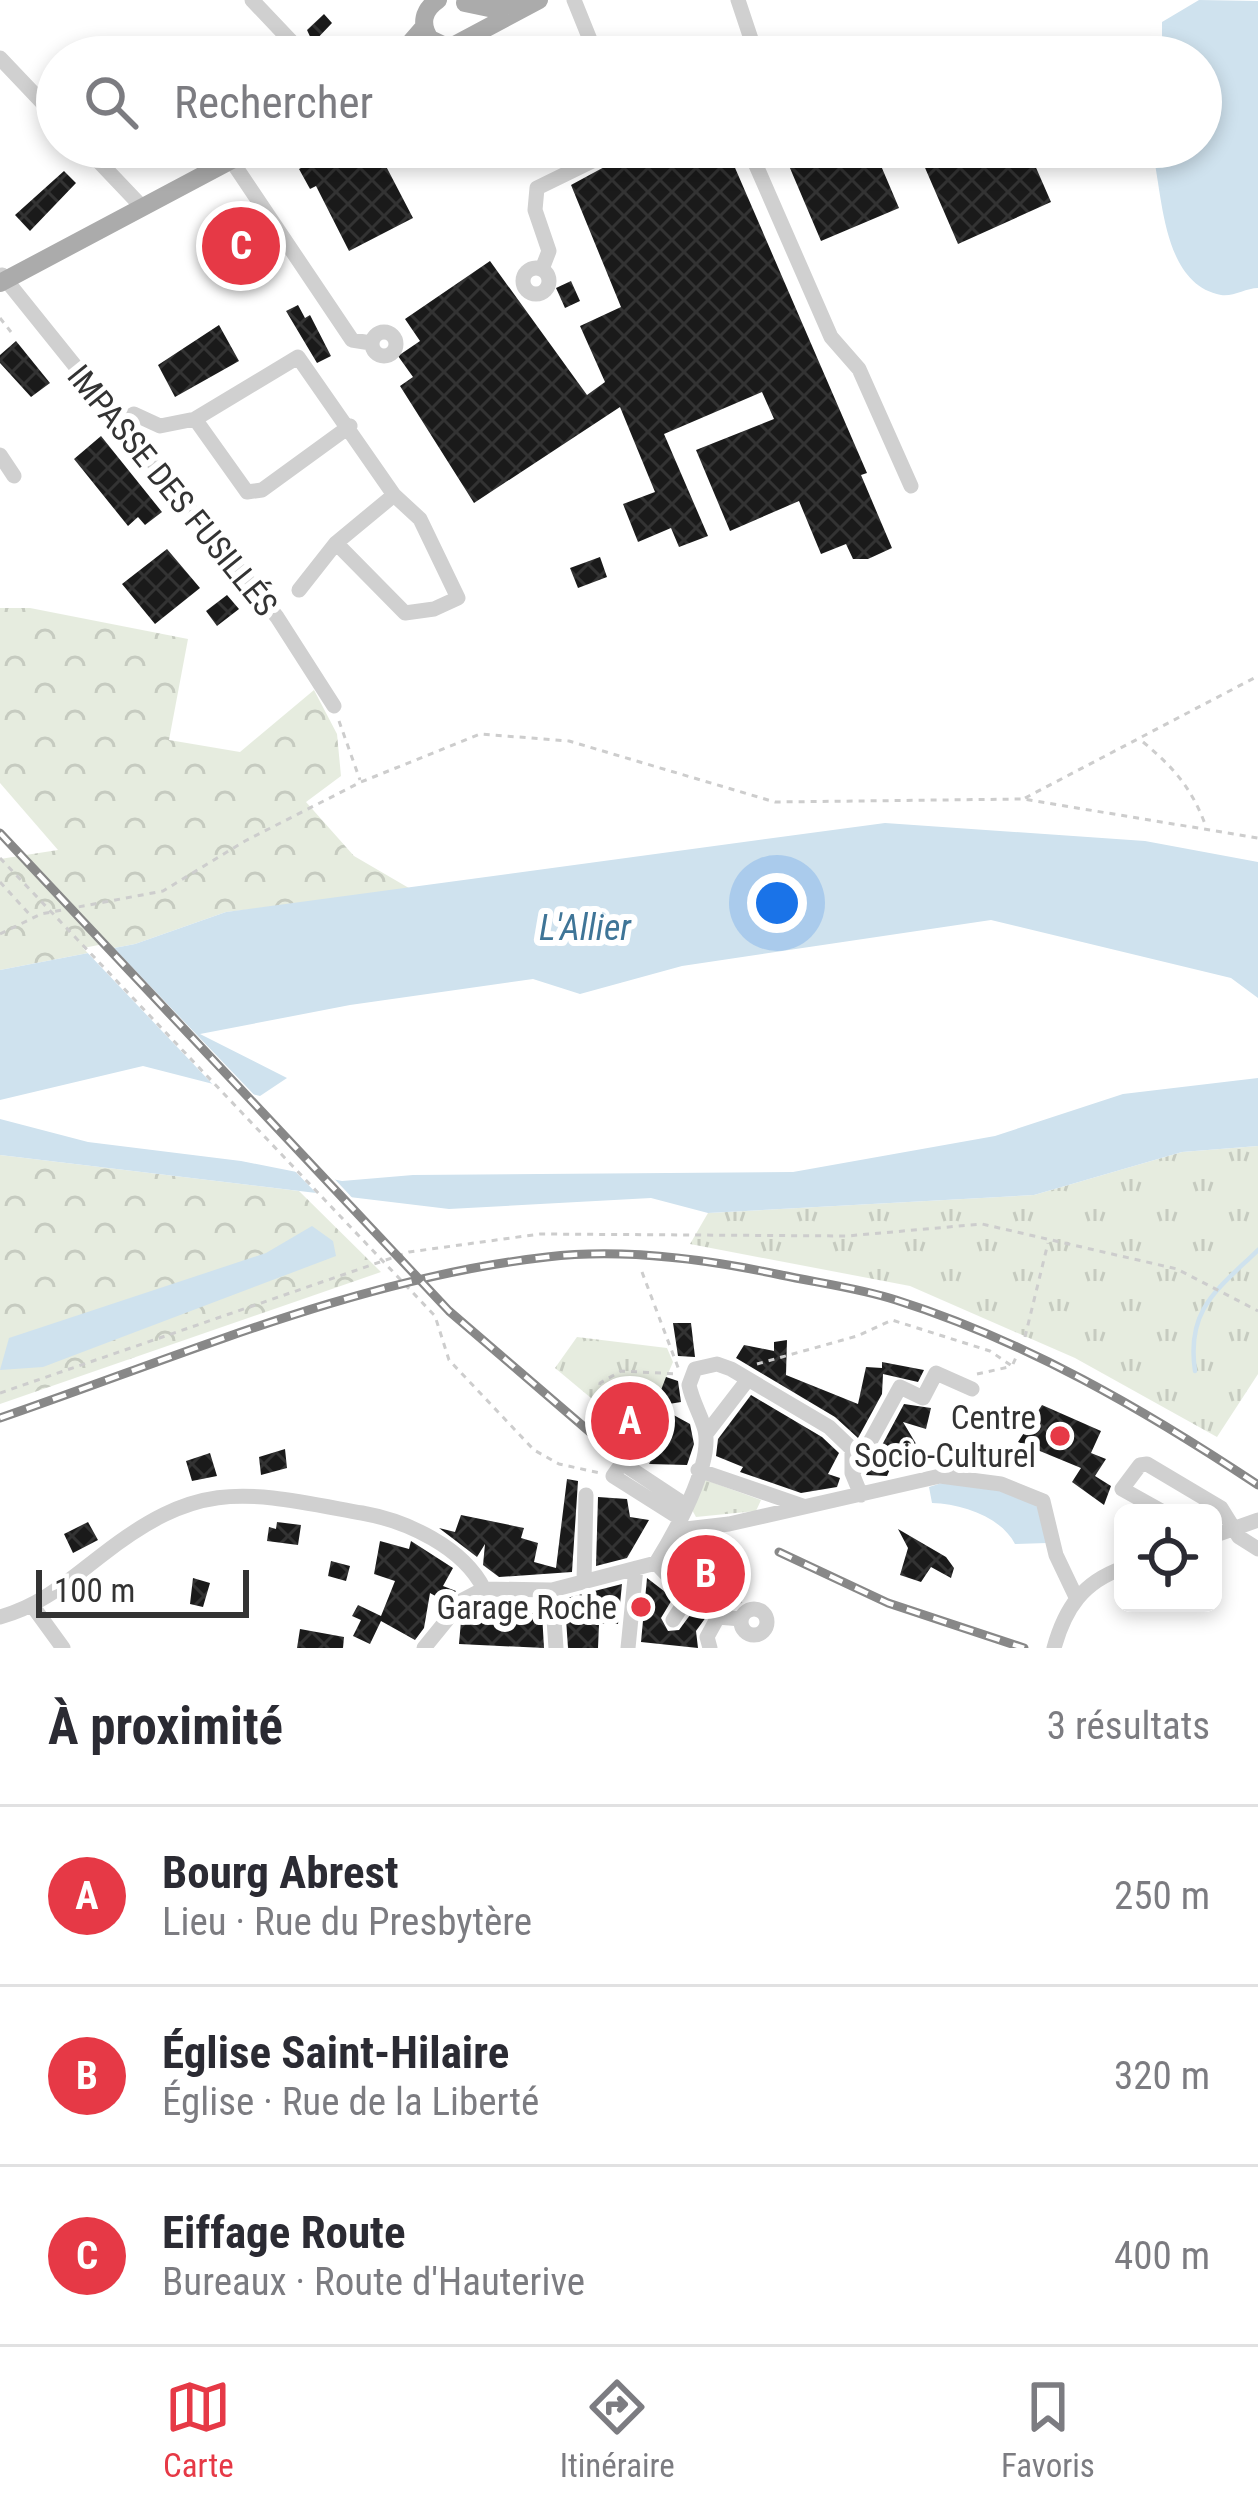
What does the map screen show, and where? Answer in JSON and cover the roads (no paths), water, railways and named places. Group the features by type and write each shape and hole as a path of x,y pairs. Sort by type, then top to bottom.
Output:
{"main road":[{"path":"463,2 489,8 535,0"},
{"path":"473,36 535,0"},
{"path":"416,36 433,2"},
{"path":"463,2 473,16 469,36"},
{"path":"424,27 433,36"},
{"path":"2,279 216,168"}],"street":[{"path":"252,0 286,36"},
{"path":"574,0 589,36"},
{"path":"739,0 750,36"},
{"path":"0,58 36,96"},
{"path":"105,168 142,208"},
{"path":"237,168 352,340 371,344"},
{"path":"249,183 251,168"},
{"path":"542,269 549,251 536,210 537,188 578,168"},
{"path":"757,168 831,337 859,369 911,486"},
{"name":"IMPASSE DES FUSILLÉS","path":"2,279 277,617 334,706"},
{"path":"121,422 134,414 160,426 195,419 298,357 394,495 420,519 458,598 405,613 336,542"},
{"path":"195,419 247,492 262,490 350,426"},
{"path":"0,454 14,476"},
{"path":"299,590 336,542 394,495"},
{"path":"706,1434 685,1375 717,1364 829,1427 852,1449 852,1473 861,1495"},
{"path":"852,1473 900,1387 923,1398 936,1372 973,1389"},
{"path":"424,1648 463,1600 484,1589 552,1590 656,1563 682,1518 706,1434 746,1382"},
{"path":"1149,1504 1122,1489 1140,1465 1148,1464 1214,1504"},
{"path":"617,1469 682,1518 729,1525 940,1476 1001,1484 1038,1496 1049,1512 1056,1555 1076,1597"},
{"path":"698,1470 806,1507"},
{"path":"0,1617 34,1608 132,1532 193,1501 236,1493 403,1523 474,1569 484,1589"},
{"path":"584,1581 586,1496"},
{"path":"1222,1510 1233,1529 1258,1549"},
{"path":"1222,1533 1258,1520"},
{"path":"656,1563 686,1590 673,1620"},
{"path":"628,1648 637,1568"},
{"path":"1056,1641 1076,1597 1101,1575 1114,1571"},
{"path":"552,1590 556,1648"},
{"path":"34,1608 63,1648"},
{"path":"710,1648 707,1636 718,1617 761,1611 773,1648"},
{"path":"743,1616 743,1631 759,1642 767,1622"}],"water":[{"path":"1199,0 1258,1 1258,288 1221,295 1202,288 1187,275 1169,237 1156,168 1222,168 1222,36 1162,36 1162,22"},
{"name":"L'Allier","path":"885,823 1145,841 1258,862 1258,998 1231,978 991,920 682,966 580,994 533,979 350,1005 200,1034 287,1078 260,1096 143,1066 0,1100 0,970 135,944 226,912"},
{"path":"1258,1078 1258,1146 1182,1152 1034,1195 708,1213 651,1198 449,1209 0,1155 0,1119 88,1142 241,1161 342,1181 413,1175 793,1172 995,1136 1123,1094"},
{"path":"312,1226 333,1241 336,1256 43,1367 0,1370 9,1338 266,1253"},
{"path":"945,1482 987,1484 1041,1506 1047,1543 1015,1544 1000,1526 980,1514 932,1503 929,1487"}],"waterway":[{"path":"1195,1371 1193,1350 1200,1316 1218,1290 1258,1250"}],"railway":[{"path":"0,833 449,1311 598,1439"},
{"path":"0,1418 270,1322 407,1282 547,1257 635,1255 723,1264 839,1286 944,1317 1083,1380 1258,1485"},
{"path":"779,1552 888,1603 1024,1648"}],"place":[{"name":"Eiffage Route","path":"241,246"},
{"name":"Bourg Abrest","path":"630,1421"},
{"name":"Centre Socio-Culturel","path":"1060,1436"},
{"name":"Église Saint-Hilaire","path":"706,1574"},
{"name":"Garage Roche","path":"641,1607"}]}
